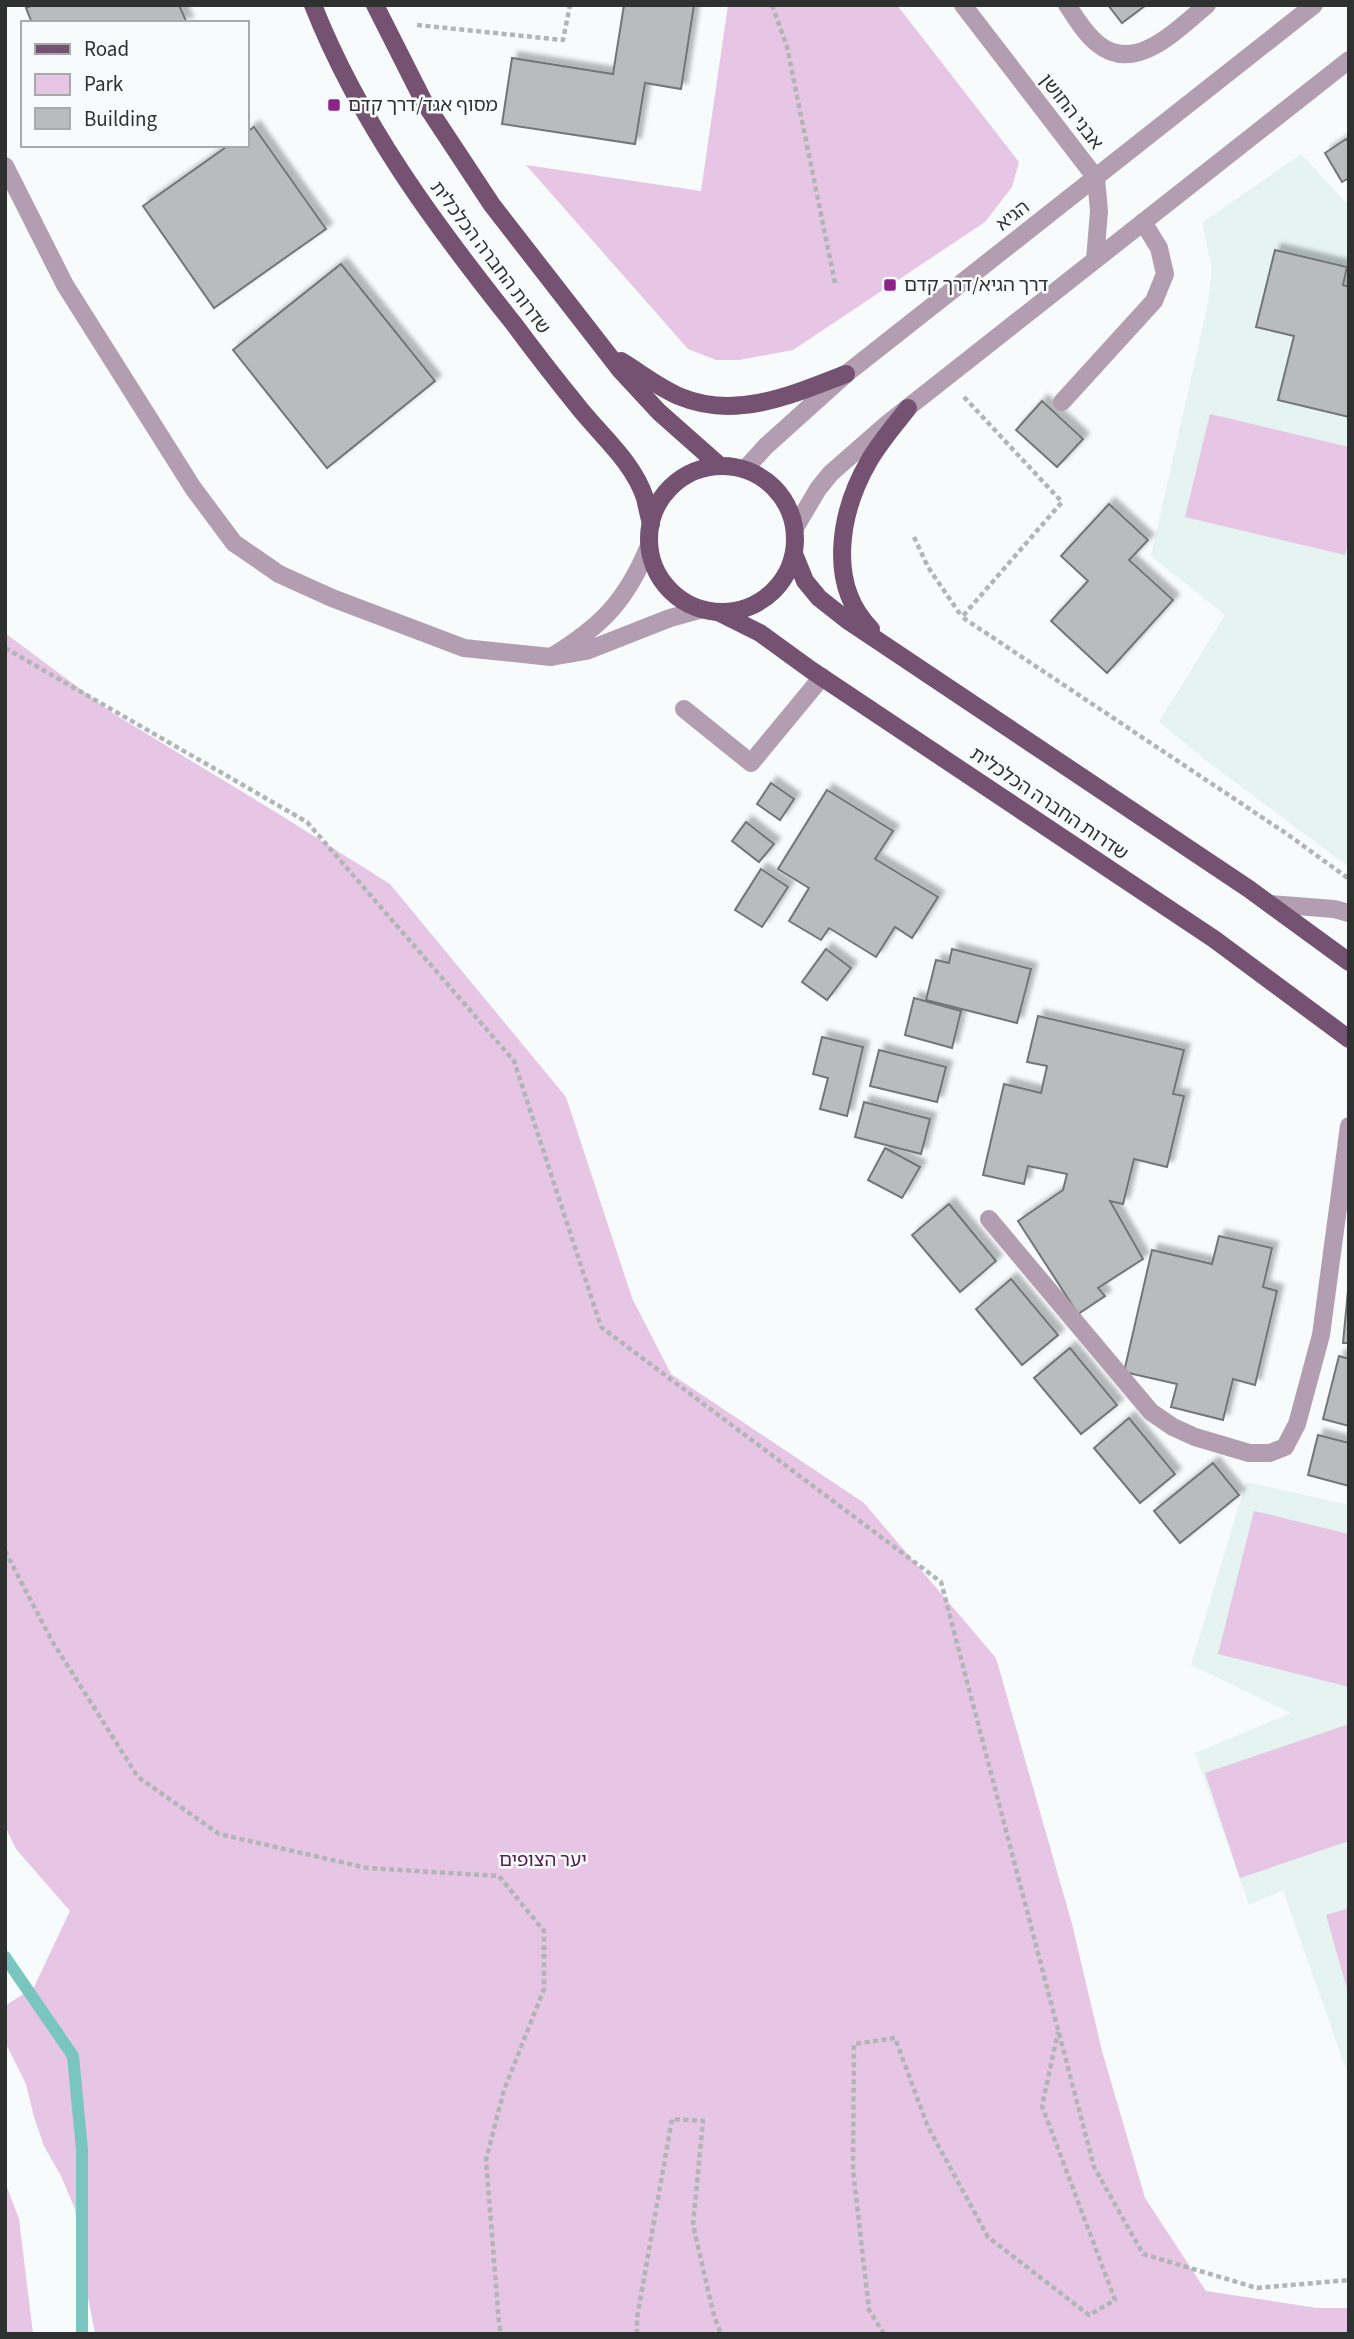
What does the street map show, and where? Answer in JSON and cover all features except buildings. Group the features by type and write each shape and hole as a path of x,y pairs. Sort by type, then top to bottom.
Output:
{"main road":[{"name":"שדרות החברה הכלכלית","path":"313,5 329,46 348,82 374,131 407,183 447,239 577,406 619,453 644,496 651,524"},
{"name":"שדרות החברה הכלכלית","path":"378,13 424,102 492,205 621,370 659,412 720,466"},
{"path":"608,352 682,398 731,406 778,399 846,374"},
{"path":"890,649 859,617 848,594 842,544 857,486 870,460 908,408"},
{"path":"720,466 745,469 763,478 778,491 789,508 795,528 794,554 787,573 775,590 760,603 740,611 720,613 699,610 680,600 664,585 654,566 649,546 651,524 659,501 675,483 696,470 720,466"},
{"name":"שדרות החברה הכלכלית","path":"794,554 805,581 819,598 890,649 1270,904 1349,962"},
{"name":"שדרות החברה הכלכלית","path":"720,613 760,633 821,677 1214,939 1349,1039"}],"street":[{"name":"אבני החושן","path":"963,5 1096,178 1099,211 1095,260"},
{"path":"1066,5 1099,45 1119,55 1152,49 1208,5"},
{"name":"הגיא","path":"745,469 766,446 846,374 1314,5"},
{"path":"795,528 818,489 831,473 946,377 1349,60"},
{"path":"5,166 65,285 193,488 234,543 278,573 332,598 464,648 551,657 586,651 670,618 699,610"},
{"path":"1062,402 1154,301 1165,274 1159,248 1143,222"},
{"path":"551,657 603,621 629,588 649,546"},
{"path":"684,709 751,763 821,677"},
{"path":"1270,904 1334,909 1349,913"},
{"path":"989,1219 1151,1412 1173,1427 1195,1437 1249,1453 1270,1453 1285,1447 1297,1424 1321,1335 1349,1126"}],"path":[{"path":"378,13 563,40 570,5"},
{"path":"772,5 787,47 835,283"},
{"path":"946,377 1062,502 962,617"},
{"path":"914,537 928,567 962,617 1287,834 1349,879"},
{"path":"5,648 307,822 514,1062 601,1327 941,1582 1094,2167 1143,2254 1257,2288 1349,2280"},
{"path":"5,1551 52,1642 138,1777 198,1820 219,1834 367,1868 499,1875 544,1931 544,1989 504,2090 486,2160 501,2334"},
{"path":"884,2334 869,2310 853,2170 854,2044 895,2038 928,2127 988,2236 1089,2315 1115,2300 1042,2106 1058,2032"},
{"path":"637,2334 637,2319 671,2119 703,2121 693,2225 714,2316 721,2334"}],"shaded area":[{"path":"1301,154 1349,206 1349,867 1159,722 1225,615 1151,556 1207,308 1212,269 1202,223"},
{"path":"1246,1482 1349,1505 1349,2078 1283,1890 1249,1905 1195,1753 1291,1713 1191,1665"}],"green space":[{"path":"728,5 897,5 1019,162 1012,187 985,222 793,350 739,360 716,360 688,349 526,165 701,191"},
{"path":"1210,414 1349,447 1349,539 1345,555 1185,517"},
{"name":"יער הצופים","path":"5,633 114,714 390,884 566,1097 632,1298 671,1374 864,1503 996,1658 1072,1924 1102,2051 1145,2198 1206,2291 1317,2308 1349,2308 1349,2334 95,2334 75,2209 44,2146 26,2084 7,2046 5,2006 34,1987 70,1911 16,1849 5,1826"},
{"path":"1254,1511 1349,1534 1349,1687 1218,1654"},
{"path":"1349,1724 1349,1841 1240,1878 1205,1773"},
{"path":"1349,1908 1349,1996 1326,1915"},
{"path":"5,2182 19,2219 33,2334 5,2334"}],"waterway":[{"path":"5,1957 73,2056 82,2150 82,2334"}],"place":[{"name":"מסוף אגד/דרך קדם","path":"334,105"},
{"name":"דרך הגיא/דרך קדם","path":"890,285"}]}
